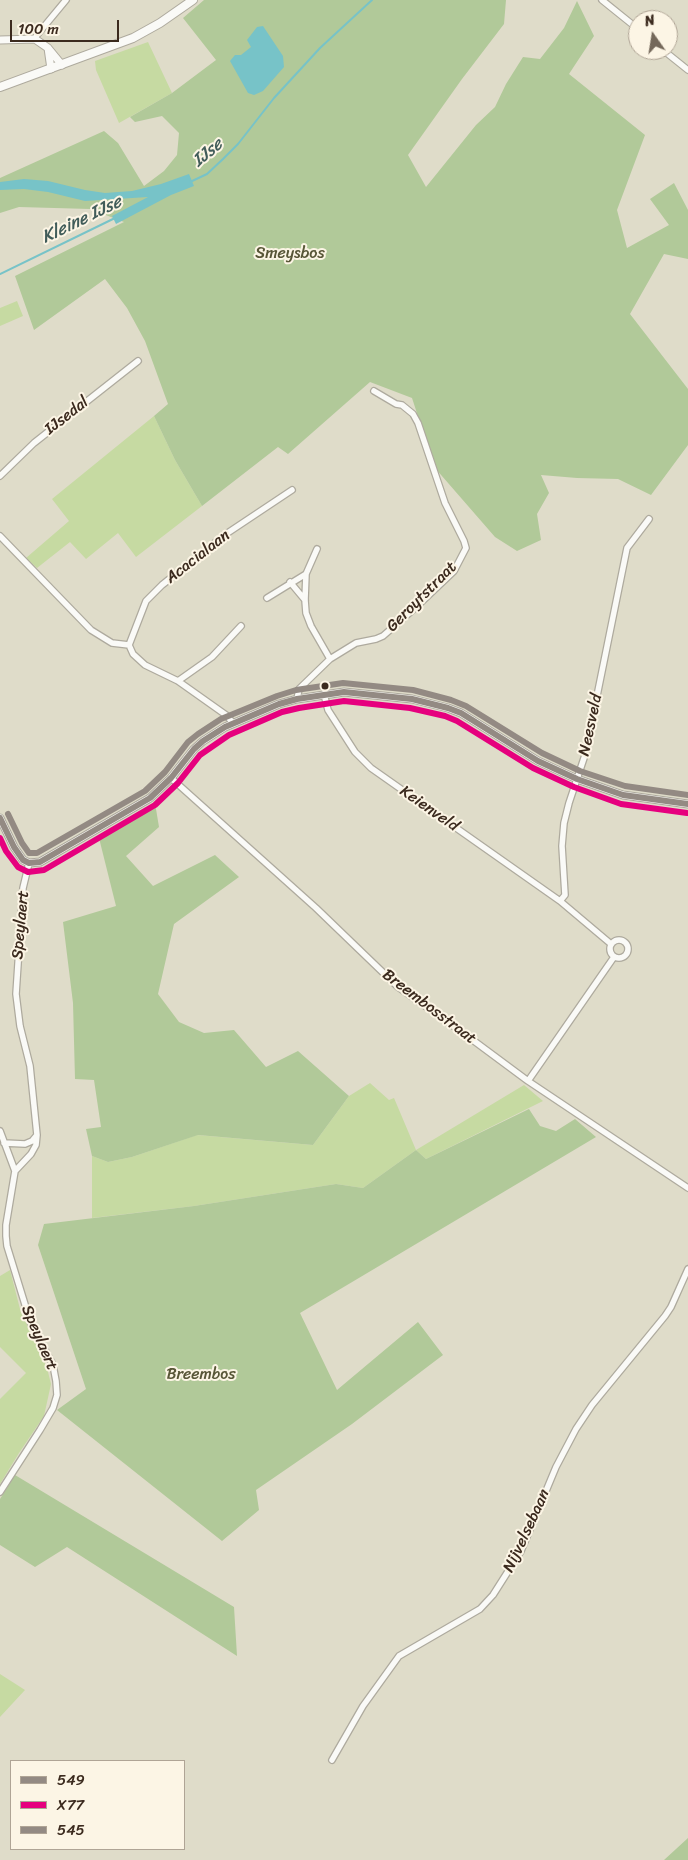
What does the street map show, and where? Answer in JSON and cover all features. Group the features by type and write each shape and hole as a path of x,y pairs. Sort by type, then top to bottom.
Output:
{"main road":[{"path":"0,87 133,38 160,24 193,0"}],"street":[{"path":"35,39 36,34 66,0"},
{"path":"602,0 628,21"},
{"path":"0,40 35,39 48,48 62,65"},
{"path":"48,48 51,69"},
{"path":"676,60 688,70"},
{"name":"IJsedal","path":"0,476 34,443 138,361"},
{"name":"Geroytstraat","path":"297,698 299,689 330,659 356,643 376,639 392,629 454,570 466,548 445,503 418,423 413,414 402,405 396,404 374,391"},
{"name":"Acacialaan","path":"129,645 146,601 162,585 226,534 292,490"},
{"name":"Neesveld","path":"560,901 565,895 562,846 564,823 585,755 627,548 649,519"},
{"path":"0,536 91,630 112,643 129,645 133,654 145,665 178,681 226,715 233,723"},
{"path":"317,549 306,574 304,600 311,626 330,659"},
{"path":"266,598 306,574"},
{"path":"290,582 304,600"},
{"path":"178,681 212,657 241,626"},
{"path":"0,818 22,860 29,863 40,862 135,808 161,789 194,749 203,741 233,723 263,709 297,698 344,692 386,695 423,701 448,708 461,713 538,761 578,779 623,794 688,804"},
{"name":"Keienveld","path":"324,694 328,710 355,752 371,768 560,901"},
{"name":"Breembosstraat","path":"171,778 316,908 398,987 528,1081 688,1188"},
{"name":"Speylaert","path":"0,1492 53,1408 57,1395 53,1366 31,1324 7,1246 6,1225 15,1172 31,1154 36,1145 37,1135 30,1066 20,1026 16,994 23,888 29,863"},
{"path":"560,901 611,944"},
{"path":"611,944 619,939 625,941 629,949 625,956 614,957"},
{"path":"611,944 610,949 614,957"},
{"path":"528,1081 614,957"},
{"path":"0,1131 15,1172"},
{"path":"4,1143 24,1144 32,1141 37,1135"},
{"name":"Nijvelsebaan","path":"332,1760 363,1706 399,1656 480,1609 493,1595 521,1551 556,1467 576,1429 592,1405 665,1316 688,1269"}],"green space":[{"name":"Smeysbos","path":"204,0 506,0 504,24 408,155 426,187 476,125 495,107 506,84 523,57 540,59 564,28 577,1 594,36 569,74 645,135 617,210 627,248 669,225 650,199 674,183 688,210 688,259 664,254 630,314 688,389 688,445 651,495 618,479 541,475 549,493 537,514 541,540 517,551 495,537 435,468 412,398 370,382 288,454 278,447 202,506 175,460 154,416 168,404 145,341 127,308 105,279 34,330 15,276 124,222 90,209 19,207 0,213 0,178 104,131 118,143 144,186 164,171 177,155 179,133 162,116 135,122 130,117 172,93 216,60 183,18"},
{"path":"148,42 172,93 119,123 96,70 95,61"},
{"path":"17,301 23,316 0,326 0,308"},
{"path":"154,416 175,460 202,506 136,557 118,533 86,559 70,542 37,568 26,558 69,521 52,499"},
{"path":"155,803 159,827 126,856 153,886 215,855 239,877 174,924 158,994 179,1022 204,1033 234,1030 266,1067 298,1051 349,1096 313,1145 198,1135 132,1157 108,1162 92,1156 86,1129 101,1127 94,1080 75,1079 73,1003 63,922 116,906 99,838"},
{"path":"370,1083 389,1100 394,1098 416,1150 363,1188 336,1184 194,1206 92,1218 92,1156 108,1162 132,1157 197,1135 313,1145 349,1096"},
{"path":"524,1085 543,1101 426,1159 416,1150"},
{"name":"Breembos","path":"529,1109 540,1126 556,1131 575,1119 596,1137 300,1313 337,1390 418,1322 443,1355 352,1424 256,1490 259,1510 222,1541 57,1410 86,1389 38,1245 44,1224 194,1206 336,1184 363,1188 416,1150 426,1159"},
{"path":"10,1270 20,1309 47,1368 51,1384 44,1416 0,1484 0,1399 26,1373 0,1347 0,1276"},
{"path":"15,1475 234,1607 237,1656 67,1547 35,1567 0,1545 0,1499"},
{"path":"0,1674 25,1690 0,1717"},
{"path":"688,1838 688,1860 664,1860"}],"water":[{"path":"263,26 283,56 284,67 263,91 254,95 248,93 230,61 235,55 241,55 251,47 247,40 257,27"},
{"path":"189,174 194,186 171,195 116,224 112,216 148,197 85,201 48,192 24,189 0,190 0,182 24,179 48,181 105,193 132,191 161,184"}],"waterway":[{"name":"IJse","path":"190,182 207,174 223,159 238,144 274,98 320,48 372,0"},
{"name":"Kleine IJse","path":"0,274 115,218"}],"transit line":[{"name":"545","path":"8,814 29,853 37,853 145,791 165,772 188,742 221,719 296,690 343,683 413,690 451,700 466,706 542,753 580,771 625,786 688,795"},
{"name":"549","path":"0,818 14,847 23,860 29,863 40,862 150,798 171,778 194,749 225,727 279,704 297,699 344,692 412,699 448,708 461,713 538,761 577,779 623,795 688,804"},
{"name":"X77","path":"0,838 6,851 18,867 28,872 44,870 155,805 178,783 200,755 229,735 282,712 344,701 410,708 445,716 457,721 533,768 574,787 621,804 687,813"}]}
